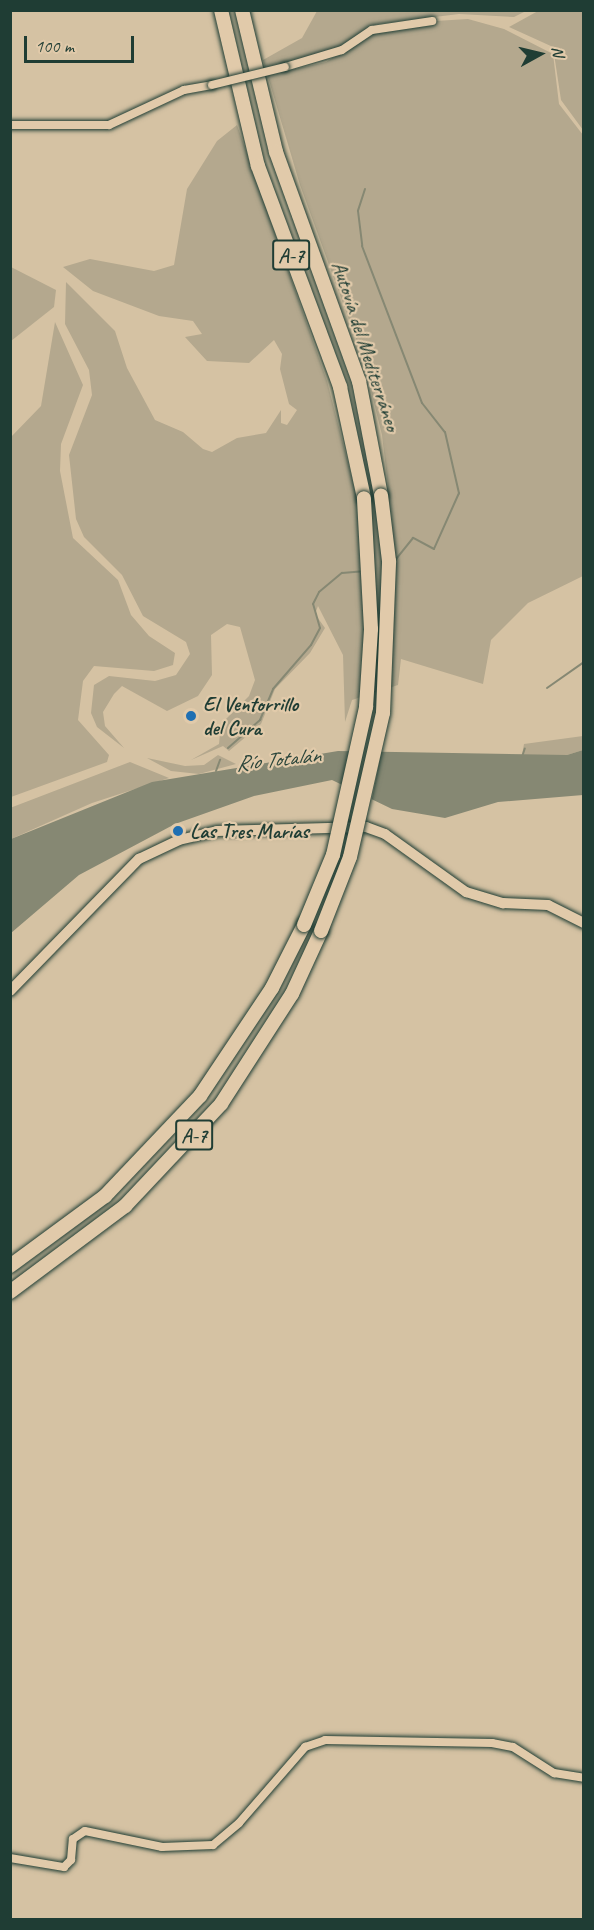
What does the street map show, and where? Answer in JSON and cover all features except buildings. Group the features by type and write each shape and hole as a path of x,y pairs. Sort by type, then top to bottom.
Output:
{"highway":[{"name":"Autovía del Mediterráneo","path":"10,1266 105,1196 200,1096 272,988 304,924 333,855 366,707 371,629 364,498 340,387 258,166 221,10"},
{"name":"Autovía del Mediterráneo","path":"10,1292 125,1206 221,1104 292,994 321,931 350,857 383,713 389,561 381,495 360,381 276,152 242,10"}],"street":[{"path":"11,126 109,125 184,90 285,68 342,50 372,30 432,21"},
{"path":"10,991 125,870 154,850 193,835 357,826 386,834 466,892 503,903 548,905 584,923"},
{"path":"10,1858 64,1867 71,1860 73,1839 85,1831 162,1847 213,1845 305,1747 325,1740 492,1743 513,1747 554,1773 584,1778"}],"shaded area":[{"path":"317,11 526,11 514,17 459,14 377,24 338,48 284,64 286,71 326,62 373,32 435,21 468,19 504,29 553,54 559,104 583,135 583,576 528,603 491,640 483,684 401,659 398,685 352,700 345,722 343,655 318,606 315,614 325,628 310,653 275,689 261,724 229,751 223,746 191,760 219,744 221,724 249,696 255,680 240,627 227,624 211,635 212,675 198,696 167,711 122,686 114,694 103,712 105,726 124,748 97,727 91,713 94,685 109,676 155,681 176,675 190,654 186,642 143,616 122,575 84,537 76,519 69,455 92,395 89,370 65,324 66,282 115,331 127,368 155,420 183,432 203,449 212,452 237,438 266,433 281,410 281,423 287,425 297,410 289,404 280,369 282,354 274,340 249,363 207,361 185,337 202,334 193,321 159,316 93,291 63,267 90,259 154,271 174,265 187,189 217,141 237,125 327,381 357,498 389,494 382,435 363,358 300,185 263,60 302,38"},
{"path":"538,11 583,11 583,130 561,100 553,47 509,27"},
{"path":"11,267 56,290 54,307 11,341"},
{"path":"55,322 83,385 61,444 60,471 73,538 118,580 131,615 149,636 175,653 173,665 154,671 94,666 83,681 78,720 109,755 107,762 11,797 11,437 41,406"},
{"path":"583,736 583,750 567,755 522,755 524,744"},
{"path":"583,750 583,795 498,802 445,818 392,809 332,780 254,796 175,824 79,875 11,933 11,839 152,782 338,751 567,755"},
{"path":"218,755 236,764 199,774 171,771 147,758 185,766 204,765"},
{"path":"130,762 169,778 92,803 11,839 10,808"}],"pier":[{"path":"350,748 382,749 371,803 343,789"}],"waterway":[{"path":"365,189 358,211 362,246 422,403 445,432 459,493 434,549 413,538 395,560"},
{"name":"Río Totalán","path":"228,748 260,720 273,689 311,645 320,628 313,604 319,592 342,573 363,571"},
{"path":"547,688 584,662"},
{"path":"522,757 525,748"},
{"path":"216,771 220,760"}],"place":[{"name":"El Ventorrillo del Cura","path":"191,716"},
{"name":"Las Tres Marías","path":"178,831"}]}
